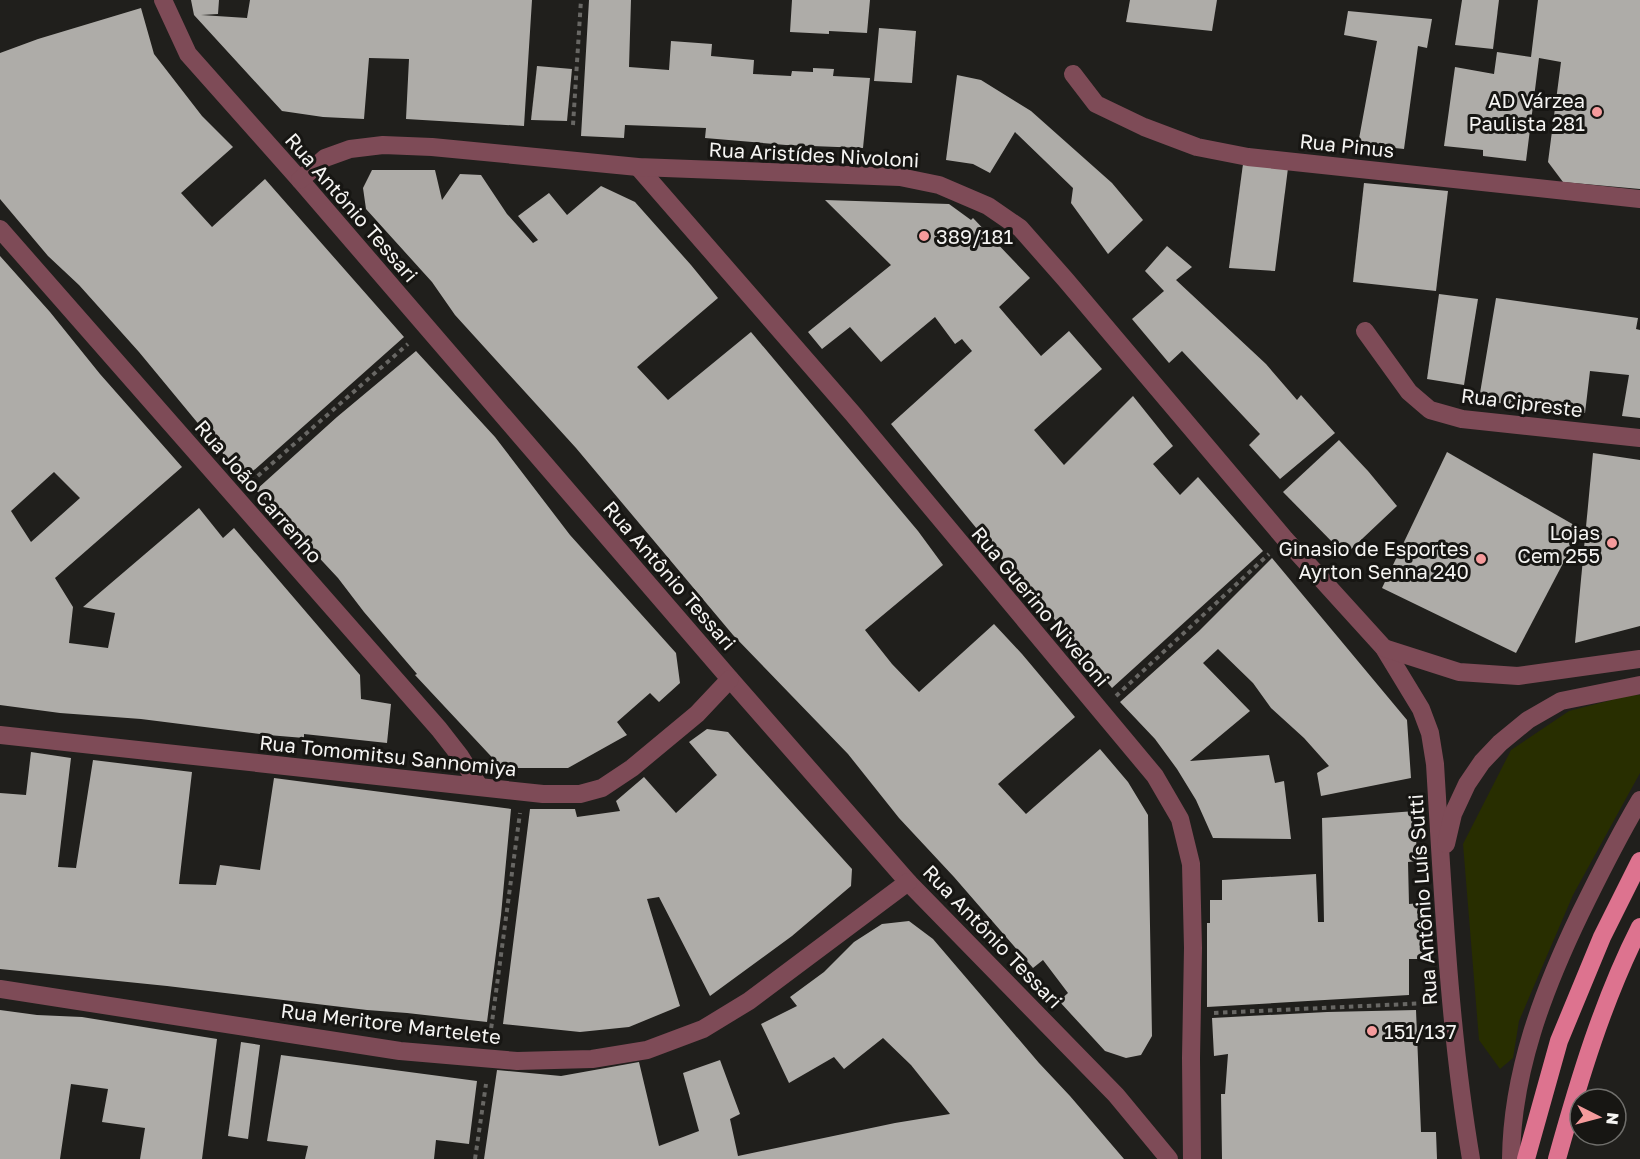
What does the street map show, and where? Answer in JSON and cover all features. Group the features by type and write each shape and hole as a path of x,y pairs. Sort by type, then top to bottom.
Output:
{"main road":[{"path":"1526,1159 1558,1041 1602,936 1640,861"},
{"path":"1557,1159 1586,1059 1640,927"}],"street":[{"name":"Rua Antônio Tessari","path":"163,0 188,54 300,180 730,679 908,882 1116,1095 1169,1159"},
{"name":"Rua Pinus","path":"1073,74 1096,104 1144,127 1197,147 1248,157 1640,199"},
{"name":"Rua Aristídes Nivoloni","path":"300,180 325,158 350,149 383,145 432,147 638,167 900,177 939,185 988,206 1020,228 1285,539 1384,648"},
{"name":"Rua Guerino Niveloni","path":"638,167 853,414 1155,776 1180,819 1191,864 1192,1159"},
{"name":"Rua João Carrenho","path":"0,229 432,721 460,756 479,786"},
{"name":"Rua Cipreste","path":"1365,331 1409,392 1430,410 1462,419 1640,438"},
{"path":"1384,648 1459,672 1518,676 1640,659"},
{"name":"Rua Antônio Luís Sutti","path":"1384,648 1421,709 1430,733 1435,764 1452,1005 1471,1159"},
{"name":"Rua Tomomitsu Sannomiya","path":"0,735 543,794 580,794 602,788 632,768 697,714 730,679"},
{"path":"1441,864 1453,814 1467,784 1482,762 1500,743 1528,720 1561,701 1640,685"},
{"path":"1512,1159 1512,1128 1534,1020 1590,892 1623,827 1640,800"},
{"name":"Rua Meritore Martelete","path":"0,990 400,1051 517,1061 592,1059 647,1050 703,1029 749,1001 908,882"}],"path":[{"path":"573,125 581,0"},
{"path":"248,484 408,344"},
{"path":"1099,711 1285,539"},
{"path":"489,1058 520,812"},
{"path":"1208,1013 1429,1003"},
{"path":"475,1159 486,1084"}],"green space":[{"path":"1631,695 1640,695 1640,773 1573,895 1519,1021 1513,1058 1500,1069 1479,1040 1463,844 1511,750 1569,711"}],"building":[{"path":"191,0 219,0 218,14 201,15 247,18 250,0 532,0 524,126 406,119 409,59 369,58 364,119 323,117 282,111 194,15"},
{"path":"589,0 631,0 629,67 669,70 671,41 712,44 711,56 754,60 753,74 791,76 792,71 813,72 813,68 834,69 833,76 870,78 863,148 786,145 705,138 706,128 625,125 624,138 581,136"},
{"path":"792,0 870,0 867,33 790,32"},
{"path":"1130,0 1217,0 1212,31 1126,22"},
{"path":"1462,0 1499,0 1493,49 1455,45"},
{"name":"AD Várzea Paulista 281","path":"1538,0 1640,0 1640,189 1563,182 1548,162 1561,62 1539,58 1526,161 1483,156 1483,150 1444,146 1455,67 1494,74 1497,52 1531,57"},
{"path":"141,8 154,54 202,116 233,147 181,193 212,227 265,179 404,337 244,479 139,352 79,285 48,256 0,199 0,53"},
{"path":"1348,11 1432,19 1427,48 1418,46 1404,149 1358,144 1377,41 1344,35"},
{"path":"879,28 916,31 912,83 874,81"},
{"path":"537,66 572,69 567,121 531,120"},
{"path":"957,75 981,80 1031,111 1112,183 1143,220 1108,254 1071,203 1073,188 1015,132 990,173 973,164 946,160"},
{"path":"1243,164 1288,168 1275,271 1229,268"},
{"path":"372,170 435,170 442,200 460,174 481,175 507,214 533,243 538,240 518,216 549,193 567,215 601,186 635,202 718,298 637,367 668,400 751,332 918,531 943,565 865,630 892,664 919,692 994,624 1075,717 998,784 1026,814 1100,749 1128,782 1148,815 1152,1036 1141,1055 1126,1058 1105,1051 1059,1001 1068,993 1043,960 1033,968 899,818 848,754 733,635 576,448 455,315 432,282 366,209 363,188"},
{"path":"1364,183 1448,191 1436,291 1353,282"},
{"path":"825,200 949,204 971,220 973,218 1030,278 999,307 1041,356 1069,331 1102,369 1034,430 1064,465 1133,396 1173,446 1153,464 1180,495 1198,477 1263,551 1112,688 1018,579 891,424 972,351 962,339 955,344 935,317 881,362 850,327 822,349 808,332 891,265"},
{"path":"1167,246 1192,267 1176,280 1266,364 1297,400 1301,395 1335,433 1280,479 1249,445 1260,434 1182,351 1169,363 1132,319 1164,291 1145,271"},
{"path":"0,256 182,467 55,578 73,607 69,643 108,648 115,613 83,607 199,508 223,538 234,528 360,675 361,699 391,704 387,743 304,734 304,738 268,735 0,705","holes":["54,472 80,498 31,542 11,511"]},
{"path":"1439,294 1478,299 1464,385 1427,379"},
{"path":"1496,298 1638,318 1636,329 1640,330 1640,418 1622,416 1629,375 1590,371 1585,413 1479,399"},
{"path":"416,351 495,437 570,535 676,653 680,683 659,702 650,693 617,722 627,735 568,768 502,768 415,675 417,674 338,578 256,490 337,417"},
{"path":"1339,440 1397,506 1345,555 1283,492"},
{"name":"Ginasio de Esportes Ayrton Senna 240","path":"1447,452 1581,529 1516,653 1382,588"},
{"name":"Lojas Cem 255","path":"1593,453 1640,460 1640,626 1575,643"},
{"path":"1272,558 1407,720 1411,778 1321,796 1317,773 1329,766 1304,738 1271,708 1253,683 1218,649 1203,663 1250,711 1190,761 1269,755 1275,783 1284,781 1291,839 1213,838 1196,800 1177,769 1155,739 1120,702 1199,631"},
{"path":"707,729 728,732 852,869 851,886 792,936 710,996 659,897 647,899 680,1006 629,1027 580,1032 503,1024 530,809 575,809 577,817 620,811 616,801 644,777 676,813 717,775 689,742"},
{"path":"31,752 71,758 58,867 76,868 93,760 192,772 179,884 216,885 220,865 260,870 274,778 511,809 501,915 487,1022 0,969 0,793 26,795"},
{"path":"1415,811 1417,861 1408,862 1409,904 1421,903 1422,959 1409,959 1409,995 1207,1007 1207,923 1210,923 1210,900 1222,900 1222,880 1316,874 1318,922 1324,922 1322,818"},
{"path":"909,921 933,939 1124,1159 484,1159 497,1070 561,1076 639,1062 659,1146 699,1131 683,1073 720,1060 740,1114 730,1119 738,1156 895,1123 950,1114 911,1065 883,1038 844,1069 834,1057 789,1083 761,1024 797,1006 790,997 824,972 854,942 882,924"},
{"path":"0,1010 37,1015 82,1017 217,1039 202,1159 140,1159 145,1128 102,1122 108,1089 71,1084 60,1159 0,1159"},
{"path":"1416,1010 1421,1132 1436,1132 1437,1159 1222,1159 1221,1094 1225,1094 1228,1054 1214,1056 1212,1018"},
{"path":"241,1042 260,1045 248,1139 228,1136"},
{"path":"281,1055 477,1081 469,1144 436,1140 434,1159 305,1159 308,1146 267,1141"}],"place":[{"name":"AD Várzea Paulista 281","path":"1597,112"},
{"name":"389/181","path":"924,236"},
{"name":"Lojas Cem 255","path":"1612,543"},
{"name":"Ginasio de Esportes Ayrton Senna 240","path":"1481,559"},
{"name":"151/137","path":"1372,1031"}]}
